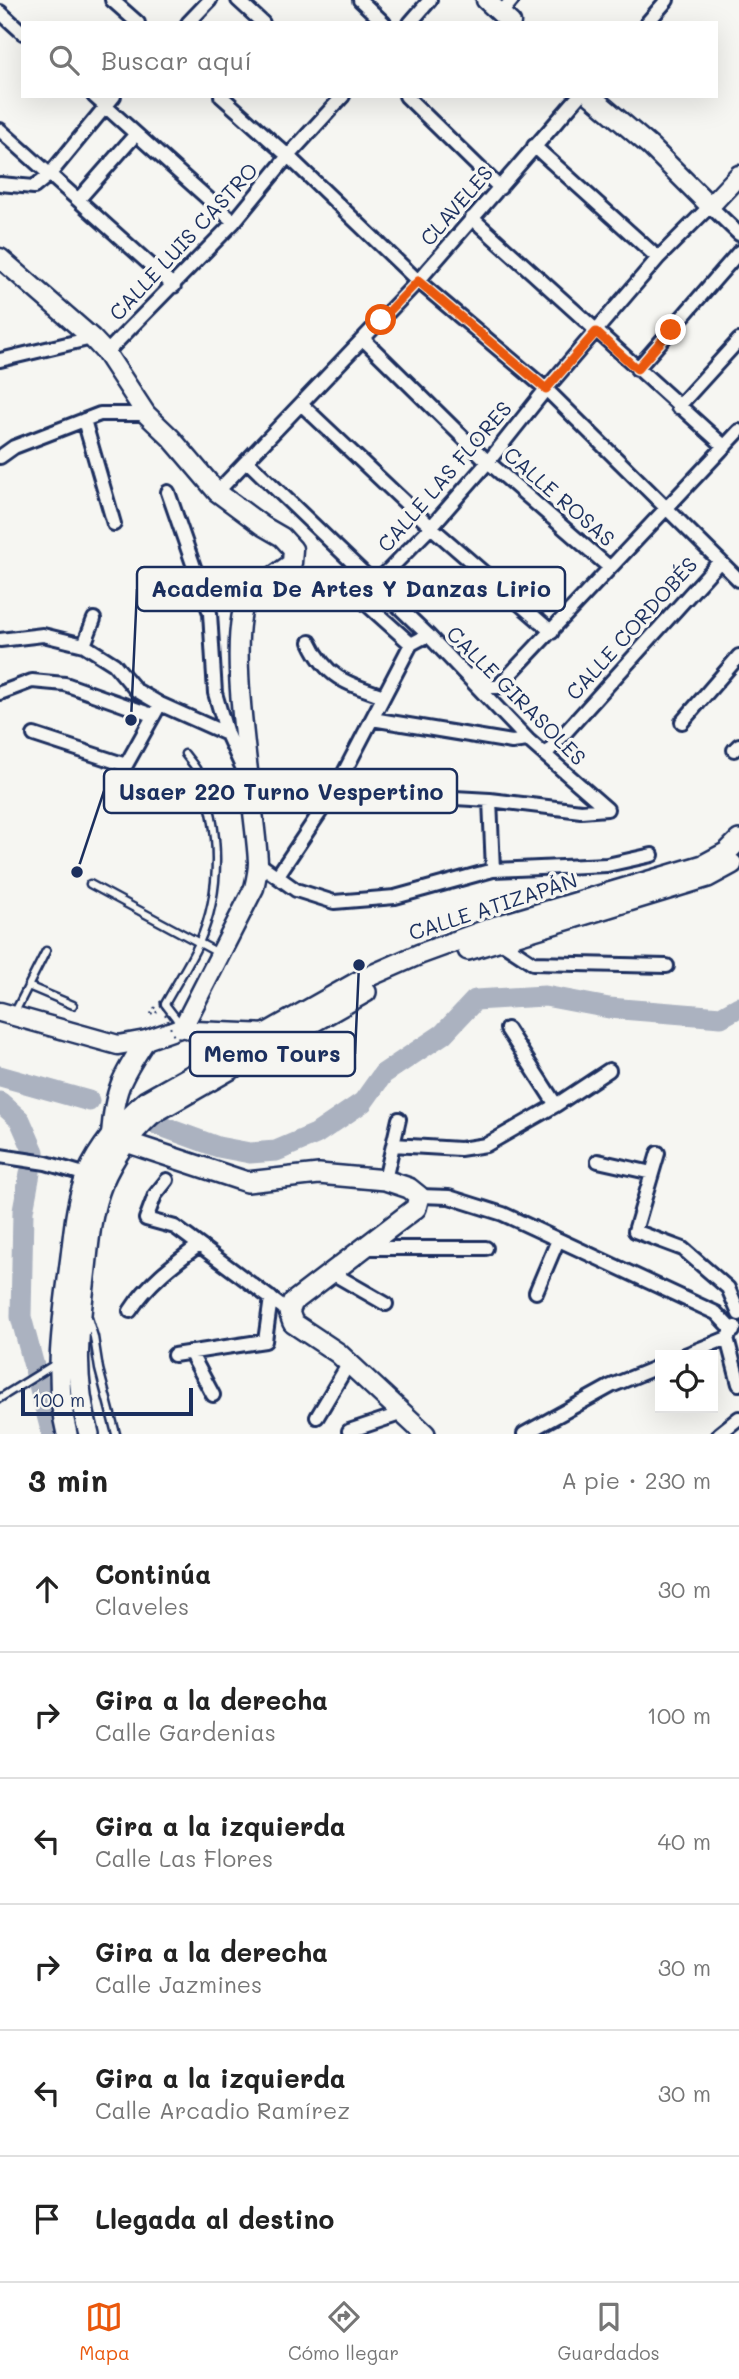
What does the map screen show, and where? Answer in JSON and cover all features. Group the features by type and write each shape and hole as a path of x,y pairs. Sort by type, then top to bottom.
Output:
{"main road":[{"name":"CALLE ATIZAPÁN","path":"272,1039 363,979 420,954 497,926 703,865 727,852 739,840"},
{"name":"CALLE ATIZAPÁN","path":"272,1039 422,966 498,940 708,877 738,862"},
{"path":"67,1434 53,1365 77,1209 87,1175 119,1139 152,1114 272,1039"},
{"path":"119,1139 247,1182 319,1174 385,1180 409,1188 419,1196 416,1208 293,1302 289,1312 293,1323 338,1353 425,1434"},
{"path":"89,1434 77,1374 82,1303 92,1214 119,1139"}],"street":[{"path":"112,0 136,21"},
{"path":"190,21 210,0"},
{"path":"238,0 261,21"},
{"path":"360,0 382,21"},
{"path":"412,21 430,0"},
{"path":"486,0 508,12"},
{"path":"649,21 667,0"},
{"path":"0,12 21,31"},
{"path":"223,98 418,281 546,389 720,561 737,573"},
{"name":"CALLE LUIS CASTRO","path":"106,353 234,222 288,156 341,98"},
{"path":"408,98 500,188"},
{"name":"CLAVELES","path":"218,492 418,281 577,98"},
{"path":"593,98 651,147 739,234"},
{"path":"0,184 34,187 50,174 109,101 136,134 234,222"},
{"path":"0,130 174,286"},
{"path":"78,200 136,134"},
{"path":"534,146 658,258"},
{"path":"710,206 739,175"},
{"name":"CALLE LAS FLORES","path":"374,584 431,527 658,258 710,206"},
{"path":"472,218 725,447"},
{"path":"637,369 739,252"},
{"path":"2,262 92,338 106,353 146,414 218,492 282,537 293,549 292,563 250,595 242,612 237,639 248,781 258,863 254,888 183,1027"},
{"path":"0,360 92,338"},
{"name":"CALLE ROSAS","path":"363,339 488,462 609,567"},
{"path":"678,407 739,340"},
{"path":"301,404 431,527 552,632"},
{"path":"0,457 14,447 100,414 146,414"},
{"path":"84,420 114,524"},
{"path":"439,647 447,647 494,689 498,687 739,431"},
{"name":"CALLE GIRASOLES","path":"248,462 428,635 528,740 607,809 581,811 490,800"},
{"path":"167,492 210,613 215,693 227,734 248,781"},
{"name":"CALLE CORDOBÉS","path":"545,755 720,561"},
{"path":"343,583 411,644"},
{"path":"84,645 93,619"},
{"path":"0,640 43,635 84,645 114,664 156,709"},
{"path":"278,875 334,790 411,644 428,635"},
{"path":"310,642 319,661 336,678 384,696"},
{"path":"682,722 739,656"},
{"path":"0,693 32,681 65,684 156,709 227,734"},
{"path":"34,735 126,765 156,709"},
{"path":"372,719 512,742 528,740"},
{"path":"334,790 375,803 418,796 490,800 494,870"},
{"path":"258,863 296,890 334,902 396,897 494,870 607,865 652,855"},
{"path":"498,940 533,964 667,966"},
{"path":"7,1014 118,1045 146,1040 183,1027 194,1031 272,1039"},
{"path":"507,1029 556,1105"},
{"path":"119,1139 113,1104 123,1074 146,1040"},
{"path":"393,1145 460,1149 486,1145 556,1105 609,1070"},
{"path":"385,1180 399,1119"},
{"path":"658,1153 635,1231 683,1249 727,1288 739,1317 730,1335 696,1350"},
{"path":"0,1156 46,1163 87,1175"},
{"path":"598,1161 652,1173"},
{"path":"167,1180 155,1195 146,1219 175,1227 289,1312"},
{"path":"419,1196 449,1197 503,1213 716,1313 730,1335 739,1384"},
{"path":"536,1292 558,1240"},
{"path":"130,1311 162,1272 199,1245"},
{"path":"366,1248 486,1248"},
{"path":"332,1273 386,1304"},
{"path":"174,1354 265,1342 271,1298"},
{"path":"190,1352 213,1395"},
{"path":"317,1417 349,1363"},
{"path":"524,1434 611,1386 655,1368"},
{"path":"349,1432 403,1413"},
{"path":"719,1434 739,1418"}],"lane":[{"path":"183,1027 165,1004 199,943 213,902 217,856 212,820 200,774 185,754"},
{"path":"90,884 221,955"},
{"path":"7,1014 28,986 46,951"},
{"path":"28,986 72,1005"},
{"path":"82,1303 94,1337 116,1434"},
{"path":"0,1398 53,1365"}],"path":[{"path":"160,1001 174,1037 220,1042 241,1076"}],"waterway":[{"path":"158,1125 218,1147 250,1153 276,1151 316,1134 363,1102 383,1074 443,1034 475,1000 545,996 609,1008 721,1017 739,1007"},
{"path":"0,1076 89,1101"},
{"path":"0,1102 20,1120 34,1152"},
{"path":"30,1173 23,1211 21,1317 52,1434"}],"place":[{"name":"Academia De Artes Y Danzas Lirio","path":"131,720"},
{"name":"Usaer 220 Turno Vespertino","path":"77,872"},
{"name":"Memo Tours","path":"359,965"}],"route":[{"path":"381,320 418,281 546,389 596,332 637,369 671,330"}]}
